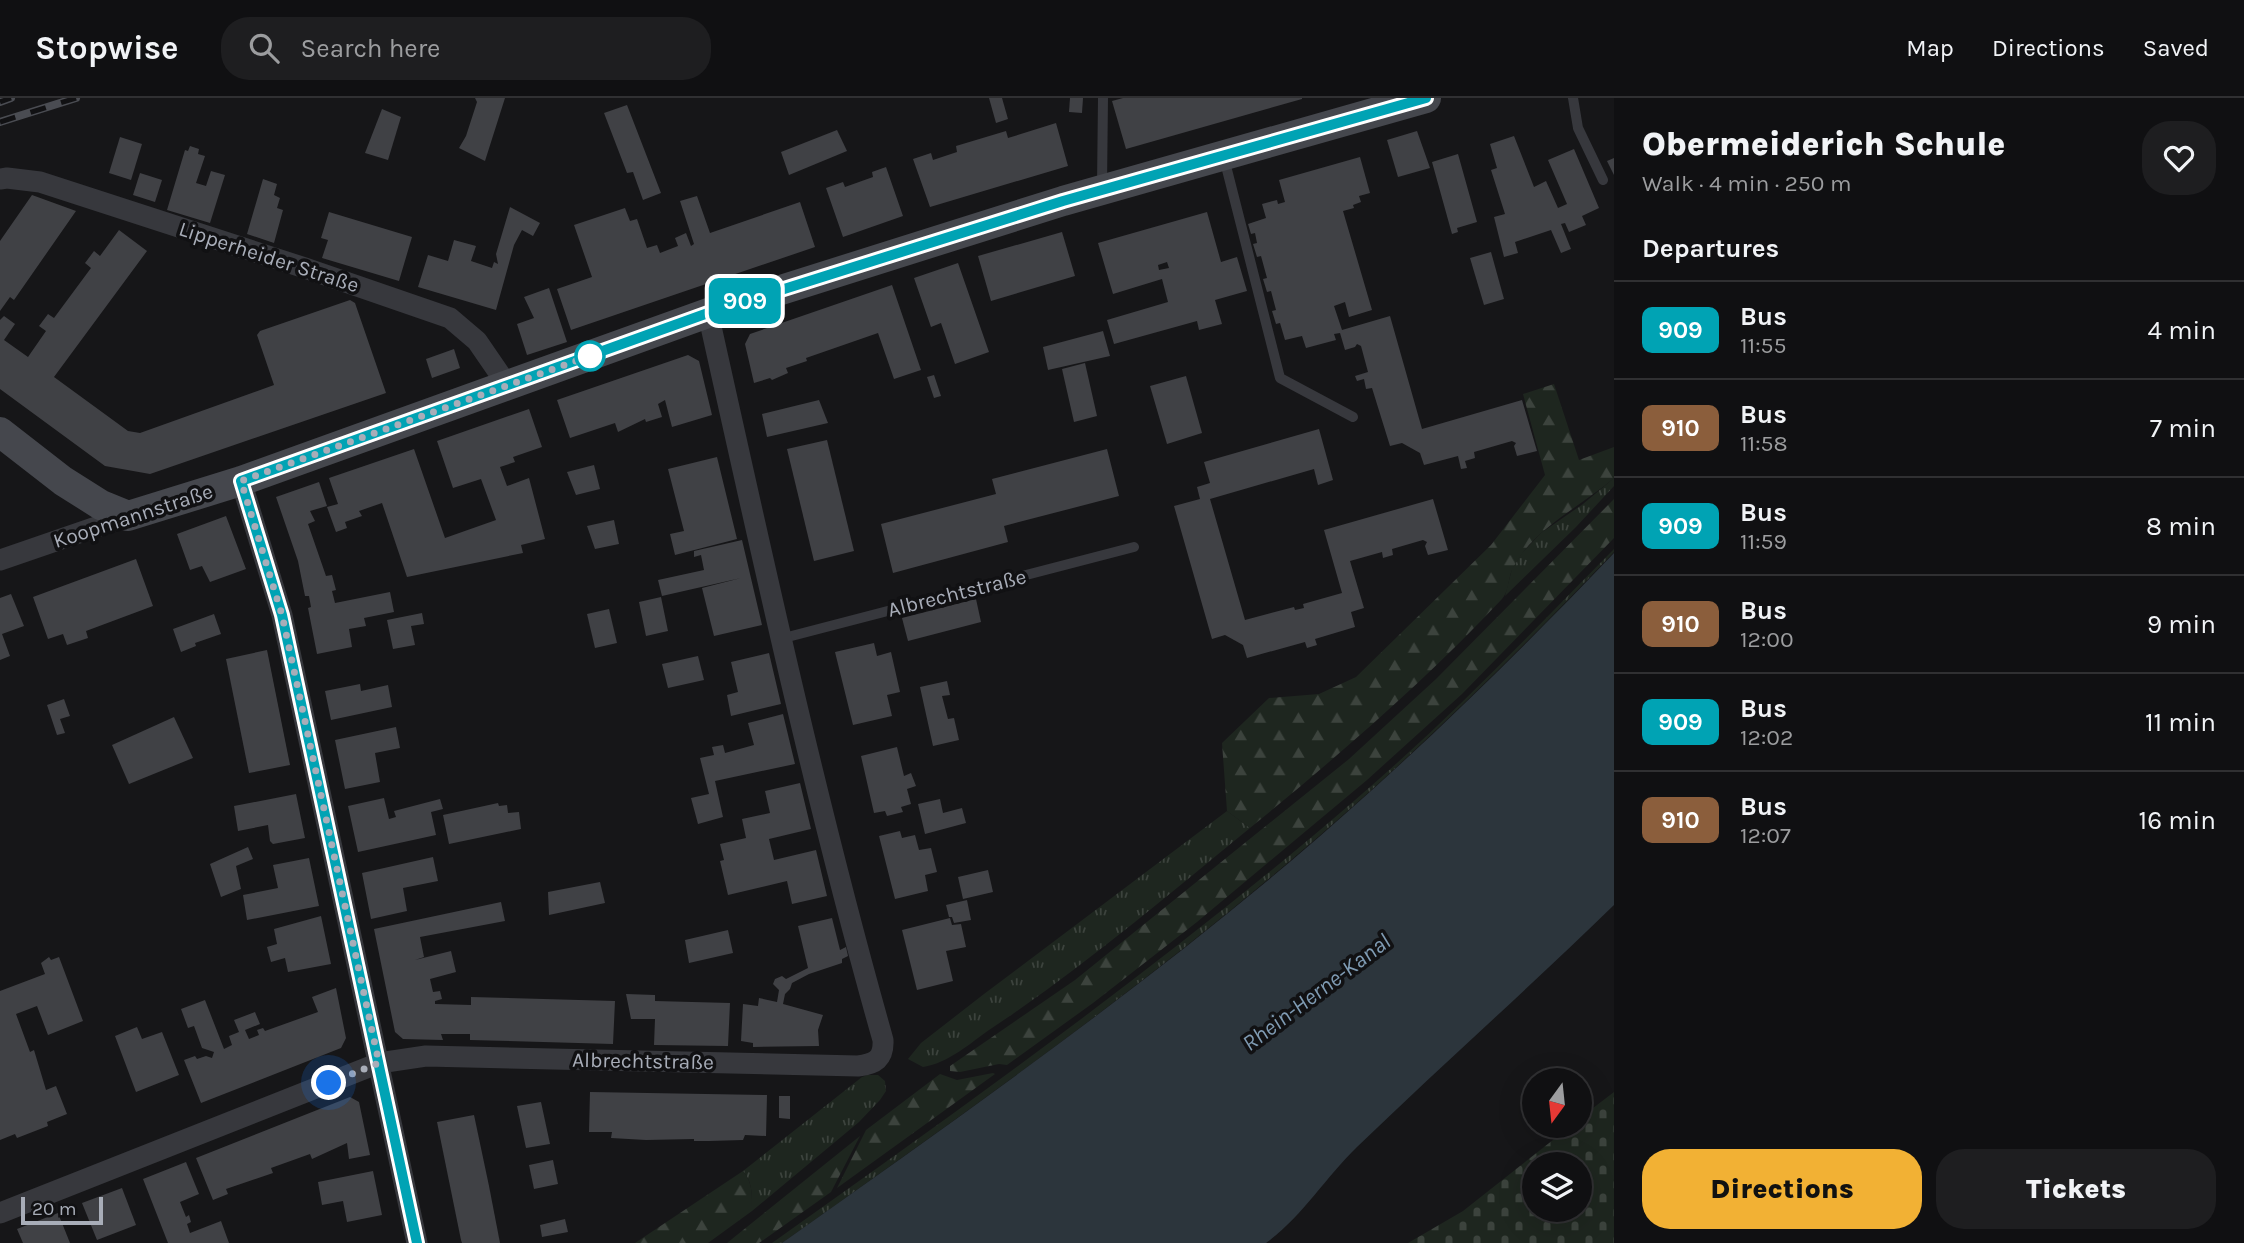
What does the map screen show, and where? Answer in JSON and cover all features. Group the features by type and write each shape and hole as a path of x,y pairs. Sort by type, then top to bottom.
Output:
{"street":[{"name":"Koopmannstraße","path":"0,560 241,481 708,313 1102,190 1426,98"},
{"name":"Lipperheider Straße","path":"0,179 40,182 292,263 450,318 477,341 508,386"},
{"name":"Albrechtstraße","path":"0,1213 379,1063 426,1056 858,1066 870,1065 879,1059 883,1051 883,1040 857,949 780,639 708,313"},
{"path":"0,432 73,487 101,505 128,516"},
{"path":"241,481 282,615 417,1243"}],"lane":[{"path":"1102,190 1103,98"},
{"path":"1573,98 1577,128 1602,180"},
{"path":"1223,155 1280,378 1353,417"},
{"name":"Albrechtstraße","path":"780,639 1134,547"}],"green space":[{"path":"1554,384 1579,460 1614,447 1614,478 1533,541 1513,568 1502,599 1442,660 1348,746 1250,828 1227,811 1222,743 1269,698 1319,694 1356,677 1491,545 1545,475 1523,394"},
{"path":"1614,478 1614,486 1505,596 1512,569 1522,553 1541,533 1583,504"},
{"path":"1614,499 1614,538 1462,694 1367,780 1197,922 1093,1003 1007,1065 950,1071 950,1066 1075,980 1349,759 1436,679"},
{"path":"1614,549 1457,711 1333,824 1230,911 976,1104 782,1243 772,1243 1077,1022 1298,848 1433,730"},
{"path":"1227,811 1250,828 1091,957 950,1057 923,1067 908,1059 921,1043 984,994"},
{"path":"940,1074 957,1080 995,1074 837,1188 866,1130"},
{"path":"868,1075 878,1075 885,1081 886,1091 880,1100 859,1122 752,1211 750,1185 743,1171"},
{"path":"1614,1092 1614,1243 1408,1243 1463,1211 1522,1164 1522,1222 1592,1222 1592,1152 1538,1152 1556,1138 1592,1138 1592,1109"},
{"path":"860,1136 831,1192 759,1243 727,1243"},
{"path":"743,1171 750,1185 752,1211 708,1243 635,1243"}],"water":[{"name":"Rhein-Herne-Kanal","path":"1614,553 1614,905 1357,1147 1279,1233 1266,1243 782,1243 1104,1010 1230,912 1375,788 1456,712"}],"building":[{"path":"475,98 505,98 485,161 459,148 466,136 477,102"},
{"path":"989,98 1002,98 1008,119 996,123"},
{"path":"1070,98 1083,98 1082,113 1069,112"},
{"path":"1123,98 1302,99 1126,149 1112,101"},
{"path":"627,105 661,193 643,200 633,172 627,173 604,113"},
{"path":"382,109 401,117 388,160 365,153"},
{"path":"1056,123 1068,166 930,207 913,159 931,153 933,160 957,152 956,146 1006,131 1008,138"},
{"path":"837,130 847,151 789,175 781,152"},
{"path":"1417,131 1430,168 1398,177 1387,140"},
{"path":"1514,136 1534,187 1546,181 1558,208 1567,204 1548,160 1574,149 1599,208 1582,216 1586,225 1569,232 1565,223 1561,224 1571,249 1561,253 1551,230 1515,242 1518,253 1504,257 1494,217 1505,214 1491,170 1497,168 1490,144"},
{"path":"120,137 142,144 131,180 109,173"},
{"path":"190,146 199,149 198,154 205,156 196,183 206,186 211,171 225,175 210,223 167,210 185,150 188,151"},
{"path":"1458,154 1477,222 1457,228 1458,232 1452,234 1432,162"},
{"path":"1360,157 1370,193 1359,196 1361,202 1353,205 1354,208 1343,211 1372,310 1349,317 1345,302 1334,306 1342,330 1390,316 1422,429 1522,400 1537,451 1517,456 1514,446 1516,443 1512,441 1474,452 1475,458 1465,461 1467,468 1461,469 1458,456 1424,465 1420,453 1402,443 1390,446 1372,388 1366,389 1364,379 1357,381 1355,376 1368,372 1361,346 1357,344 1345,350 1340,333 1334,334 1336,340 1306,348 1302,336 1285,340 1280,323 1276,324 1272,311 1276,310 1271,291 1267,292 1263,279 1267,278 1261,256 1257,257 1253,244 1257,243 1255,233 1251,234 1248,224 1266,218 1262,204 1277,200 1278,204 1285,202 1279,180"},
{"path":"1614,158 1614,175 1607,161"},
{"path":"886,167 903,216 843,237 826,188 843,182 845,187 873,177 872,172"},
{"path":"140,173 162,180 155,202 133,195"},
{"path":"263,179 277,184 274,195 280,198 277,208 283,210 274,243 247,234"},
{"path":"32,195 76,211 14,300 10,297 0,311 0,241"},
{"path":"697,196 710,233 800,202 815,247 571,330 557,289 592,277 574,225 625,208 630,221 637,219 647,248 657,245 660,253 678,246 675,238 686,233 691,246 694,244 680,201"},
{"path":"510,207 540,223 533,236 522,230 514,245 496,310 418,287 428,255 448,261 454,240 476,246 471,261 492,268 494,262 498,264 496,254"},
{"path":"329,212 412,237 399,281 322,258 328,240 321,238"},
{"path":"1207,212 1221,262 1237,257 1247,291 1215,300 1222,324 1199,330 1197,321 1114,344 1107,320 1168,302 1162,279 1113,294 1098,243","holes":["1167,262 1169,268 1159,270 1158,265"]},
{"path":"119,230 147,251 54,377 128,431 140,433 274,385 257,335 260,331 350,300 355,303 386,393 150,474 105,466 0,389 0,320 4,316 15,324 4,340 28,357 46,331 39,326 48,314 54,318 91,268 85,263 94,251 100,256"},
{"path":"1062,232 1075,276 991,301 978,256"},
{"path":"1491,252 1504,299 1484,305 1470,258"},
{"path":"958,263 989,352 955,364 941,323 931,327 914,278"},
{"path":"892,285 921,370 894,379 878,333 806,358 807,361 786,368 788,373 772,380 770,378 754,383 745,344 750,334"},
{"path":"549,288 567,342 527,355 517,324 534,318 524,297"},
{"path":"1103,331 1110,356 1048,370 1043,347"},
{"path":"454,349 460,368 432,378 426,359"},
{"path":"688,355 699,361 712,415 672,427 665,400 658,404 662,417 646,422 645,419 618,432 615,423 570,438 557,400"},
{"path":"1085,363 1097,416 1074,422 1062,369"},
{"path":"934,375 941,396 934,398 927,377"},
{"path":"1186,376 1202,433 1167,444 1150,386"},
{"path":"819,400 828,423 767,437 762,414"},
{"path":"529,409 542,447 513,457 515,462 500,467 507,486 529,478 545,539 521,545 523,553 407,577 382,503 359,511 362,516 345,522 347,528 336,532 327,507 338,504 329,478 414,449 445,538 496,520 481,479 453,488 437,441"},
{"path":"1319,429 1333,480 1318,485 1314,469 1210,499 1245,620 1294,607 1295,610 1304,608 1303,604 1342,593 1324,530 1433,499 1448,550 1428,555 1425,546 1427,542 1423,540 1392,549 1393,555 1383,558 1382,552 1350,561 1364,608 1351,612 1355,627 1315,639 1317,645 1307,648 1305,642 1247,658 1243,645 1225,635 1212,639 1174,506 1200,499 1197,487 1210,483 1204,462"},
{"path":"827,440 854,551 814,561 787,449"},
{"path":"1107,449 1119,496 1004,526 1008,542 893,573 881,524 996,494 992,479"},
{"path":"717,457 737,539 675,555 670,534 684,531 668,469"},
{"path":"594,465 600,489 576,495 567,472"},
{"path":"319,482 327,506 310,511 315,521 308,524 326,576 332,575 336,590 332,591 335,603 390,592 394,612 364,618 366,626 349,629 352,647 317,654 308,608 311,607 309,596 305,596 298,561 276,497"},
{"path":"226,516 246,569 210,582 202,566 190,570 177,534"},
{"path":"614,520 619,544 595,549 587,526"},
{"path":"742,540 762,625 714,636 702,588 741,578 662,596 658,580 704,570 701,555 694,557 694,551"},
{"path":"136,559 153,606 86,631 88,638 67,645 63,634 48,639 33,597"},
{"path":"11,594 24,626 2,634 10,656 0,660 0,598"},
{"path":"661,597 668,631 646,636 639,602"},
{"path":"976,599 981,622 908,641 902,618"},
{"path":"609,609 617,643 595,648 587,614"},
{"path":"422,613 424,624 411,626 415,645 393,649 387,620"},
{"path":"214,614 221,634 195,643 196,646 181,652 173,629"},
{"path":"874,643 877,656 891,652 900,692 887,695 892,716 853,725 835,652"},
{"path":"267,650 290,765 249,773 226,659"},
{"path":"769,653 781,704 731,716 727,695 738,692 731,662"},
{"path":"698,656 704,680 668,688 662,664"},
{"path":"947,681 950,695 942,696 948,719 954,718 959,740 933,746 920,687"},
{"path":"360,684 361,691 388,685 392,707 331,720 325,691"},
{"path":"64,699 70,716 60,719 65,733 57,735 47,705"},
{"path":"783,714 795,764 715,781 723,817 698,824 691,798 709,794 700,758 714,755 712,747 723,745 725,753 754,745 748,723"},
{"path":"174,717 193,758 129,784 112,745"},
{"path":"396,727 400,748 375,753 380,782 345,789 335,740"},
{"path":"897,747 904,776 911,773 916,786 907,789 911,804 901,807 903,812 887,816 885,811 874,813 861,756"},
{"path":"800,783 811,829 769,839 774,860 816,850 827,896 792,904 787,881 728,895 720,861 724,860 720,844 746,838 742,819 770,813 765,791"},
{"path":"296,794 305,838 273,844 270,841 268,825 238,831 234,806"},
{"path":"384,798 389,819 396,817 394,811 440,799 443,809 431,812 436,835 358,852 348,806"},
{"path":"940,799 943,813 962,808 966,823 925,834 918,804"},
{"path":"498,803 499,806 507,805 508,813 519,812 521,829 449,844 443,815"},
{"path":"900,831 902,838 915,835 919,850 931,848 937,872 925,875 928,891 895,899 879,836"},
{"path":"248,847 253,859 236,866 241,889 221,897 210,864"},
{"path":"433,857 438,881 403,888 407,911 371,919 362,873"},
{"path":"309,858 319,906 247,920 243,895 278,888 273,865"},
{"path":"988,870 993,892 963,899 958,877"},
{"path":"600,882 605,903 549,915 548,892"},
{"path":"967,900 971,920 954,923 952,917 949,917 946,905"},
{"path":"501,902 505,921 420,937 424,957 415,960 451,951 456,972 430,979 433,992 440,991 442,999 435,1001 435,1004 471,1005 471,997 615,1001 613,1044 470,1040 470,1034 441,1034 443,1040 403,1039 395,1032 374,929"},
{"path":"321,916 331,964 288,972 285,958 271,962 267,947 277,944 274,929"},
{"path":"832,918 840,950 846,947 848,956 842,959 842,963 792,983 785,994 783,1004 823,1015 818,1030 819,1046 753,1047 753,1043 741,1041 743,1004 758,1006 759,998 777,1002 779,990 773,984 775,979 782,976 786,979 808,968 798,926"},
{"path":"950,918 952,925 961,924 966,947 946,951 953,981 917,990 902,930"},
{"path":"728,930 733,953 689,963 685,940"},
{"path":"49,957 51,960 59,957 83,1021 48,1035 37,1006 16,1014 30,1052 34,1050 46,1090 56,1086 67,1114 47,1122 48,1126 17,1138 15,1134 0,1140 0,991 45,974 41,963"},
{"path":"336,988 346,1038 341,1048 201,1103 184,1060 195,1056 197,1059 206,1056 212,1058 214,1052 202,1048 194,1026 188,1028 181,1009 205,1000 224,1049 232,1045 229,1036 239,1032 234,1020 255,1012 260,1024 245,1030 249,1039 259,1035 257,1030 263,1028 265,1031 318,1012 312,997"},
{"path":"626,994 655,995 655,1001 730,1003 728,1046 654,1045 655,1019 631,1019"},
{"path":"137,1027 142,1039 162,1032 179,1075 136,1092 115,1036"},
{"path":"590,1092 767,1095 766,1136 745,1135 743,1140 709,1141 611,1138 612,1132 589,1132"},
{"path":"779,1096 790,1096 790,1119 779,1118"},
{"path":"350,1097 359,1102 370,1155 349,1159 347,1143 312,1159 310,1154 271,1168 273,1173 226,1189 228,1194 213,1200 196,1158"},
{"path":"541,1102 550,1144 526,1148 517,1106"},
{"path":"474,1115 500,1243 462,1243 437,1122"},
{"path":"553,1160 558,1184 534,1189 529,1165"},
{"path":"186,1162 199,1194 180,1202 186,1217 189,1215 191,1222 187,1224 190,1233 221,1221 229,1243 168,1243 143,1179"},
{"path":"373,1171 382,1215 347,1222 343,1201 322,1205 318,1182"},
{"path":"122,1188 136,1225 97,1240 82,1203"},
{"path":"58,1213 70,1243 23,1243 17,1229"},
{"path":"565,1219 568,1232 542,1237 540,1225"}],"railway":[{"path":"0,102 11,98"},
{"path":"0,122 76,98"}],"bus line":[{"name":"909","path":"417,1243 282,615 241,481 708,313 1063,201 1426,98"}],"route":[{"path":"329,1083 379,1063 282,615 241,481 590,356"}]}
